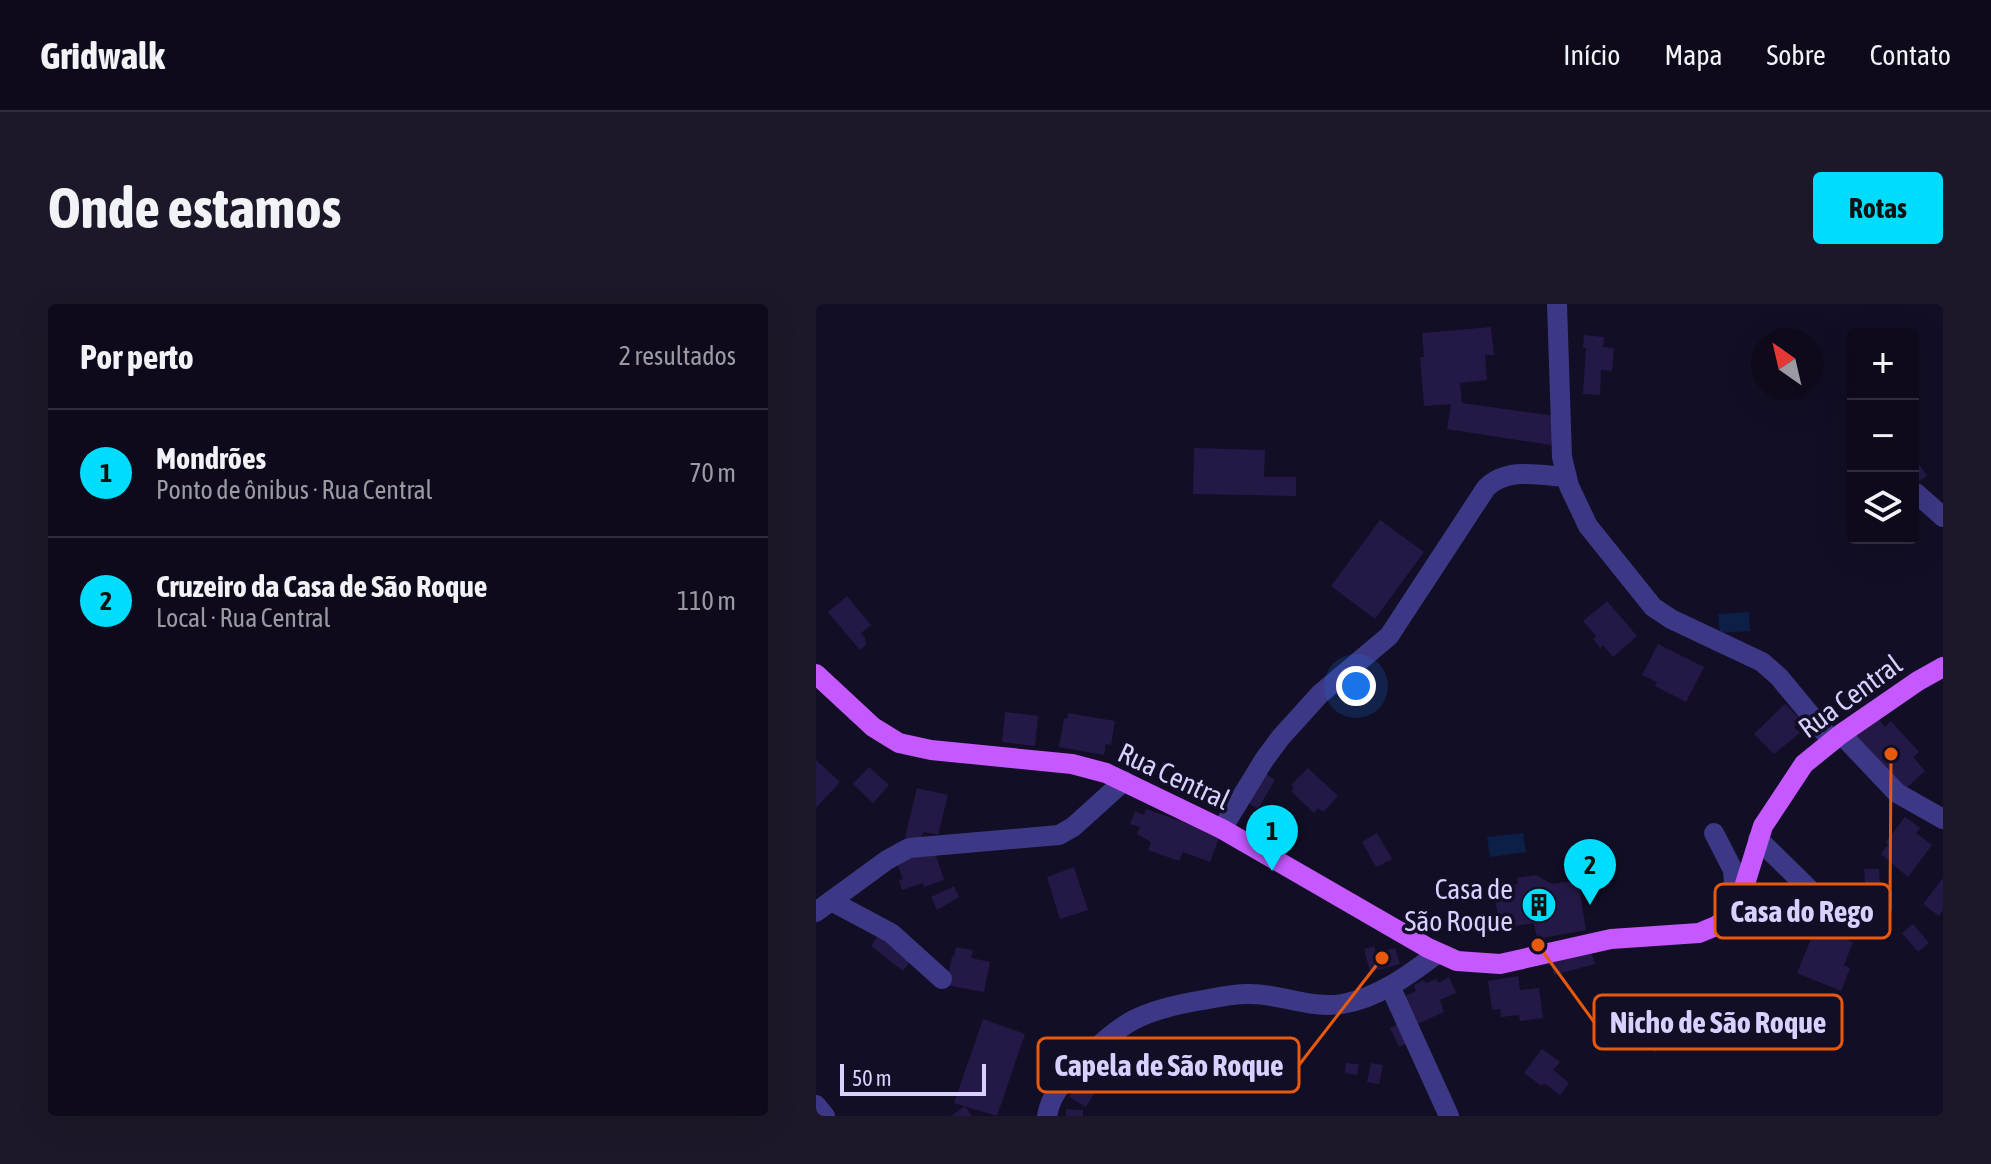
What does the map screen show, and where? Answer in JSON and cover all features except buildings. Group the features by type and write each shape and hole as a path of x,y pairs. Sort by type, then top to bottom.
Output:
{"main road":[{"name":"Rua Central","path":"816,674 873,727 899,743 931,750 1081,765 1124,781 1222,829 1438,953 1468,963 1511,962 1611,939 1699,933 1722,922 1736,907 1743,893 1758,839 1767,820 1810,758 1836,737 1943,667"}],"street":[{"path":"1557,304 1562,457 1566,477 1593,533 1653,607 1671,619 1762,662 1897,793 1943,819"},
{"path":"1222,829 1281,737 1320,694 1389,636 1489,484 1514,474 1566,477"},
{"path":"1919,496 1943,517"},
{"path":"824,906 887,860 909,848 1059,835 1073,827 1124,781"},
{"path":"1714,833 1733,870 1736,907"},
{"path":"1758,839 1809,889"},
{"path":"824,906 886,930 942,979"},
{"path":"1047,1116 1056,1089 1112,1032 1146,1012 1240,994 1336,1004 1363,998 1390,986 1438,953"},
{"path":"1390,986 1449,1116"},
{"path":"816,1105 825,1116"}],"water":[{"path":"1749,612 1750,631 1720,633 1718,614"},
{"path":"1523,833 1526,852 1490,857 1487,837"}],"place":[{"name":"Casa do Rego","path":"1891,754"},
{"name":"Mondrões","path":"1272,871"},
{"name":"Casa de São Roque","path":"1539,905"},
{"name":"Cruzeiro da Casa de São Roque","path":"1590,905"},
{"name":"Nicho de São Roque","path":"1538,945"},
{"name":"Capela de São Roque","path":"1382,958"}]}
